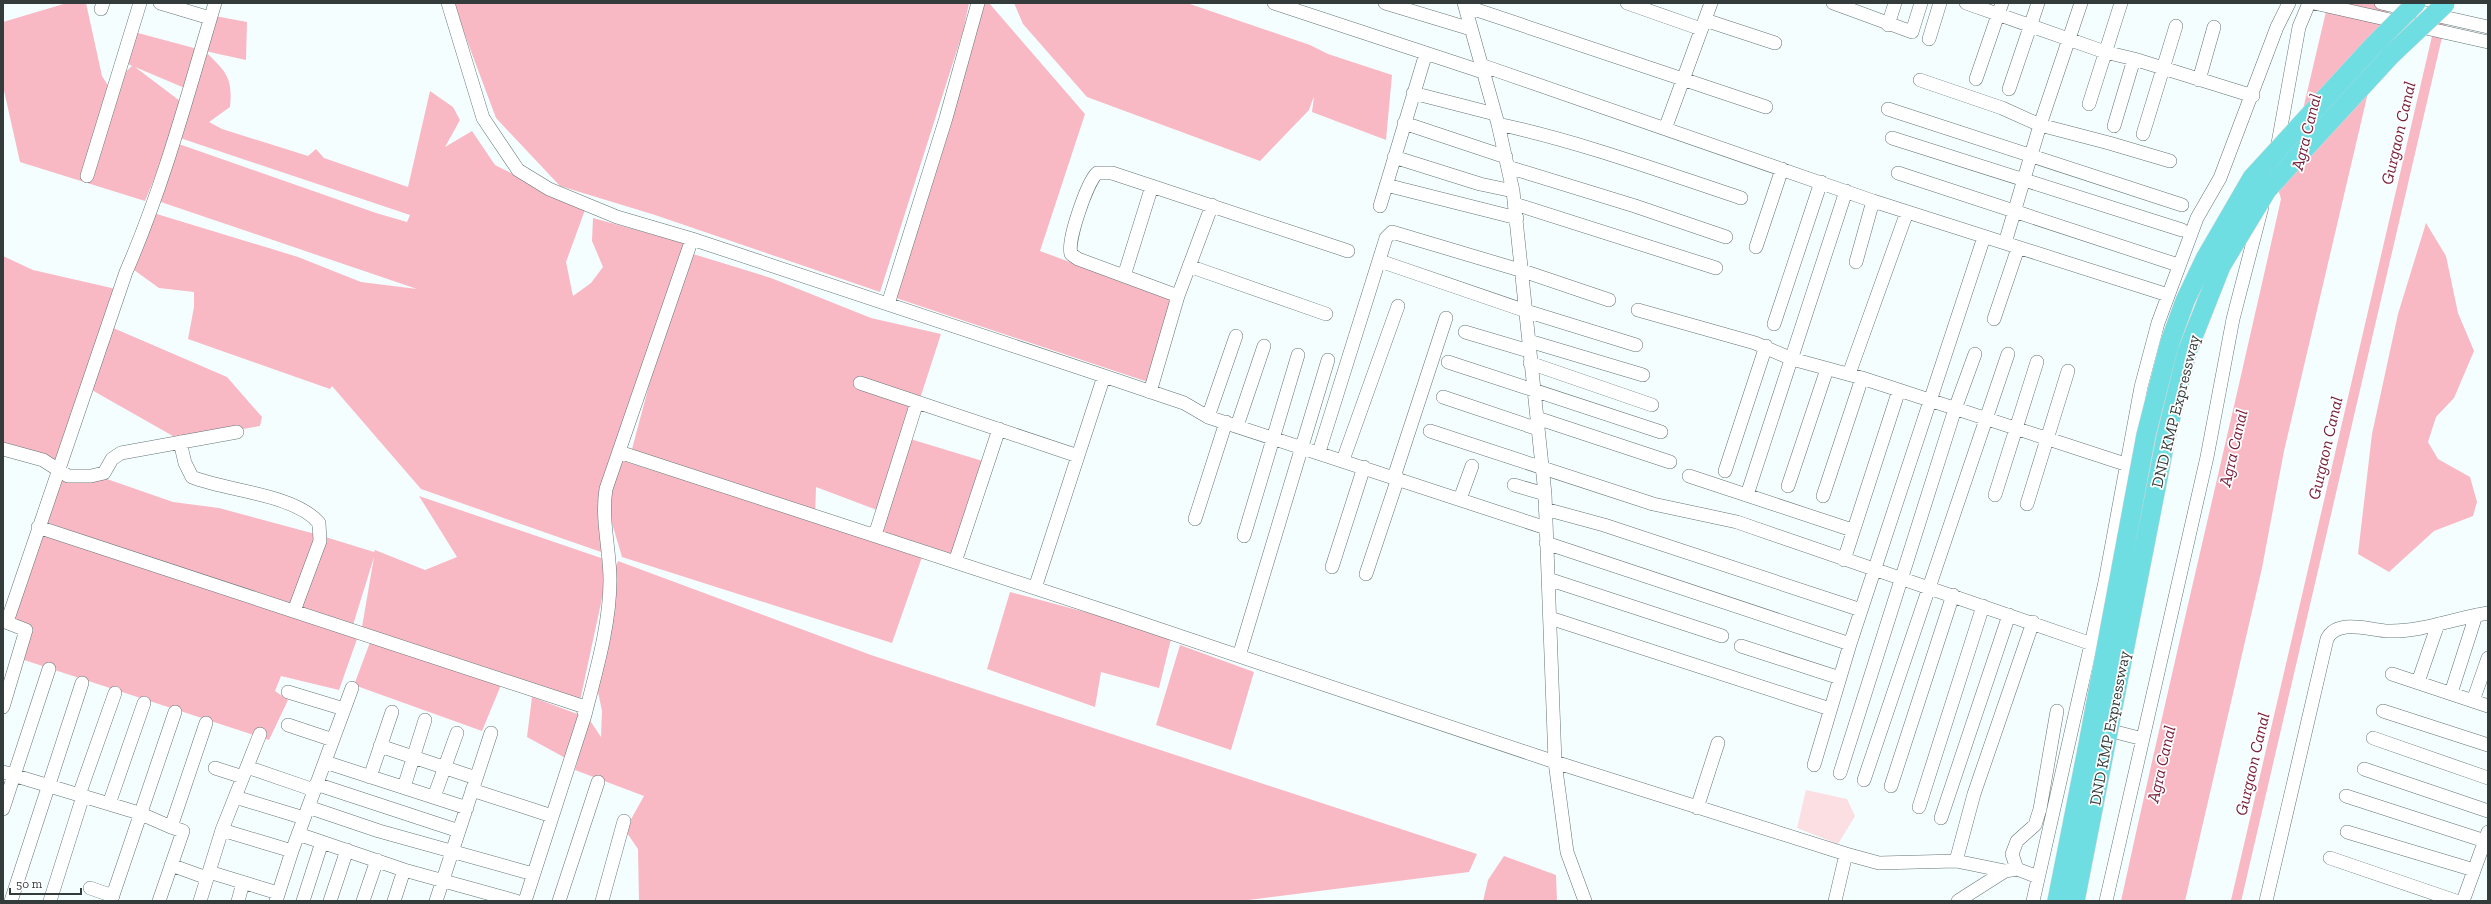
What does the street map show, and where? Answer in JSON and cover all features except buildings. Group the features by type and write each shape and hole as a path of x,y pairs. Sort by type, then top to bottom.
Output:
{"highway":[{"name":"DND KMP Expressway","path":"2075,901 2095,751 2146,435 2169,345 2185,301 2205,259 2252,178 2373,46 2416,3"},
{"name":"DND KMP Expressway","path":"2057,901 2095,751 2166,437 2187,352 2202,308 2221,266 2267,190 2391,55 2446,3"}],"street":[{"path":"87,176 140,3"},
{"path":"160,3 185,6 210,18"},
{"path":"3,707 26,630 5,622 126,272 151,211 215,3"},
{"path":"448,3 482,118 518,170 549,189 617,217 692,239 1104,376 1184,403 1208,417 1274,437 1546,528"},
{"path":"888,304 946,118 978,3"},
{"path":"1274,3 1665,129 1873,201 2168,295"},
{"path":"1385,3 1471,30"},
{"path":"1627,3 1775,43"},
{"path":"1665,129 1711,3"},
{"path":"1833,3 1852,6 1888,25 1912,32 1921,3"},
{"path":"1888,25 1895,3"},
{"path":"1930,39 1940,3"},
{"path":"1967,3 2000,8 2030,27 2106,52 2134,59 2252,96"},
{"path":"2009,89 2038,3"},
{"path":"2005,243 2040,125 2081,3"},
{"path":"2089,104 2121,3"},
{"path":"2032,901 2092,644 2128,465 2141,387 2158,323 2197,218 2220,178 2277,27 2289,3"},
{"path":"2106,901 2207,457 2233,319 2284,121 2299,27 2314,3 2488,42"},
{"path":"2380,3 2488,27"},
{"path":"1465,4 1514,191 1529,352 1545,494 1555,762 1567,852 1586,901"},
{"path":"1465,4 1766,107"},
{"path":"1976,79 2000,8"},
{"path":"2143,134 2176,26"},
{"path":"2199,80 2214,27"},
{"path":"1380,206 1426,53"},
{"path":"2114,126 2134,59"},
{"path":"1920,80 2002,108 2040,125 2109,142 2170,161"},
{"path":"1413,93 1533,132 1648,165 1741,198"},
{"path":"1888,109 2032,154 2182,205"},
{"path":"1404,123 1507,162 1726,237"},
{"path":"1892,138 2182,230"},
{"path":"1394,157 1480,184 1514,191"},
{"path":"1756,246 1782,169"},
{"path":"1178,296 1073,257 1069,249 1072,236 1089,185 1097,173 1112,173 1348,251"},
{"path":"1898,173 2172,263"},
{"path":"1774,324 1821,182"},
{"path":"1386,184 1517,218"},
{"path":"1124,276 1152,186"},
{"path":"1747,495 1846,191"},
{"path":"1856,262 1873,201"},
{"path":"1515,204 1716,268"},
{"path":"1150,392 1178,296 1212,205"},
{"path":"1849,374 1907,212"},
{"path":"1319,452 1386,238 1392,232 1522,271 1609,300"},
{"path":"1814,765 1850,644 1984,237"},
{"path":"525,901 585,715 608,605 610,580 604,503 619,452 692,239"},
{"path":"1994,319 2018,248"},
{"path":"1380,261 1526,311 1636,345"},
{"path":"1189,266 1326,314"},
{"path":"1343,460 1398,306"},
{"path":"1638,310 1766,346 1792,359 1862,378 2128,465"},
{"path":"1366,574 1446,318"},
{"path":"1465,332 1529,352 1652,406"},
{"path":"1208,417 1236,336"},
{"path":"1195,519 1264,346"},
{"path":"1725,471 1766,346"},
{"path":"1529,352 1643,374"},
{"path":"1840,773 1955,409 1974,354"},
{"path":"1864,780 2008,354"},
{"path":"1244,536 1298,355"},
{"path":"1239,656 1328,360"},
{"path":"1448,362 1534,392 1661,432"},
{"path":"1995,495 2037,362"},
{"path":"1788,486 1826,369"},
{"path":"2026,504 2068,371"},
{"path":"1036,588 1104,376"},
{"path":"1823,496 1862,378"},
{"path":"860,383 1078,456"},
{"path":"1844,560 1852,530 1899,390"},
{"path":"1444,397 1670,462"},
{"path":"875,535 917,402"},
{"path":"956,562 999,429"},
{"path":"1430,431 1542,468 1693,513 1737,522 1844,560 2009,614 2092,644"},
{"path":"3,449 43,460 68,476 100,475 104,473 112,459 121,453 237,432"},
{"path":"180,442 185,463 192,477 256,493 306,511 319,523 320,541 294,611"},
{"path":"619,452 1036,588 1555,762 1846,854 1879,863 1892,864 1956,861 2038,876"},
{"path":"1460,499 1472,466"},
{"path":"1332,567 1364,467"},
{"path":"1689,476 1852,530"},
{"path":"1514,485 1545,494"},
{"path":"1545,509 1604,525 1861,610"},
{"path":"38,527 582,706 585,715"},
{"path":"1546,543 1850,644"},
{"path":"1548,579 1722,636"},
{"path":"1891,786 1953,596"},
{"path":"1919,807 1983,606"},
{"path":"1941,818 2009,614"},
{"path":"2266,901 2327,639 2331,631 2339,627 2390,631 2438,624 2482,614"},
{"path":"2451,693 2482,614"},
{"path":"1550,618 1830,709"},
{"path":"1956,861 1974,794 2032,622"},
{"path":"2418,682 2438,624"},
{"path":"1741,646 1840,678"},
{"path":"2474,701 2488,658"},
{"path":"3,809 8,773 49,668"},
{"path":"2392,674 2488,706"},
{"path":"11,901 47,785 82,683"},
{"path":"171,865 208,875 243,882 277,897 298,834 352,688"},
{"path":"288,692 344,709"},
{"path":"50,901 81,795 114,693"},
{"path":"109,804 144,703"},
{"path":"2011,870 2012,854 2018,841 2035,825 2040,809 2057,711"},
{"path":"2383,711 2488,744"},
{"path":"90,888 112,898 139,813 175,712"},
{"path":"370,777 392,712"},
{"path":"404,787 425,720"},
{"path":"2073,721 2143,739"},
{"path":"171,827 206,723"},
{"path":"288,725 333,740"},
{"path":"434,797 443,768 457,733"},
{"path":"436,901 491,733"},
{"path":"200,901 222,830 260,734"},
{"path":"2373,738 2488,778"},
{"path":"1697,808 1718,743"},
{"path":"380,746 443,768 474,784 552,816"},
{"path":"325,762 467,808"},
{"path":"215,768 245,772 315,787 459,831"},
{"path":"2364,769 2488,811"},
{"path":"8,773 139,813 183,831 159,901"},
{"path":"559,901 598,782"},
{"path":"2346,796 2486,836 2463,901"},
{"path":"235,797 379,831 452,850 533,874"},
{"path":"602,901 624,822"},
{"path":"222,830 292,851"},
{"path":"2347,832 2474,870"},
{"path":"298,834 404,870 516,901"},
{"path":"303,901 322,842"},
{"path":"330,901 347,850"},
{"path":"1835,901 1846,854"},
{"path":"2330,858 2456,901"},
{"path":"363,901 377,860"},
{"path":"394,901 404,870"},
{"path":"1958,901 2011,870"},
{"path":"238,901 243,882"}],"shaded area":[{"path":"1806,790 1847,799 1855,816 1838,844 1797,828"}],"water":[{"path":"67,3 86,3 102,76 109,87 132,66 125,62 127,30 205,51 223,70 229,82 231,97 230,107 209,122 222,129 308,156 316,149 324,158 408,187 430,91 453,107 460,120 445,147 472,131 495,165 585,210 566,262 573,296 591,283 603,267 592,241 593,218 687,244 620,460 772,508 707,477 632,449 659,348 690,253 771,278 871,318 941,334 915,414 877,510 816,487 815,522 922,557 892,643 622,557 609,513 601,552 421,489 332,386 330,389 188,339 194,307 194,292 159,288 134,270 147,211 298,257 361,282 417,289 158,201 176,143 376,213 407,222 410,215 180,138 184,107 145,201 20,162 3,86 3,22","holes":["135,67 187,89 184,104"]},
{"path":"453,3 969,3 963,31 880,292 655,215 560,186 496,118"},
{"path":"985,3 989,3 1085,114 1040,251 1178,302 1148,382 896,298"},
{"path":"1014,3 1187,3 1310,45 1328,54 1392,75 1386,140 1312,112 1314,96 1309,110 1260,161 1087,97 1023,24"},
{"name":"Agra Canal","path":"2328,3 2389,3 2284,451 2262,568 2185,901 2121,901 2281,199 2279,192 2289,151 2293,152"},
{"path":"215,16 247,22 246,60 205,51"},
{"path":"2426,223 2446,256 2458,313 2474,351 2454,398 2436,417 2428,442 2438,459 2470,477 2477,502 2473,516 2434,531 2389,572 2358,554 2372,434 2398,314"},
{"path":"3,256 33,270 116,289 58,464 3,447"},
{"path":"111,327 227,377 262,417 260,426 180,440 90,389"},
{"path":"907,438 986,462 951,557 877,532"},
{"path":"60,477 104,478 173,502 219,508 319,535 374,552 375,550 425,570 457,557 419,496 610,561 578,710 362,627 374,557 353,625 116,548 41,520"},
{"path":"36,532 357,639 339,690 281,676 275,691 288,700 269,740 21,659 32,633 6,619"},
{"path":"618,561 871,655 1477,854 1469,872 1240,901 639,901 638,849 625,830 644,796 575,770 589,719 601,737 602,711 597,687 612,577"},
{"path":"1010,592 1115,620 1171,639 1159,688 1101,672 1095,707 987,669"},
{"path":"372,637 501,685 482,731 354,685"},
{"path":"1180,645 1254,672 1231,750 1156,725"},
{"path":"532,697 580,715 569,760 527,737"},
{"path":"1504,856 1556,875 1557,901 1483,901 1488,880"}],"waterway":[{"name":"Gurgaon Canal","path":"2236,901 2443,11"}]}
